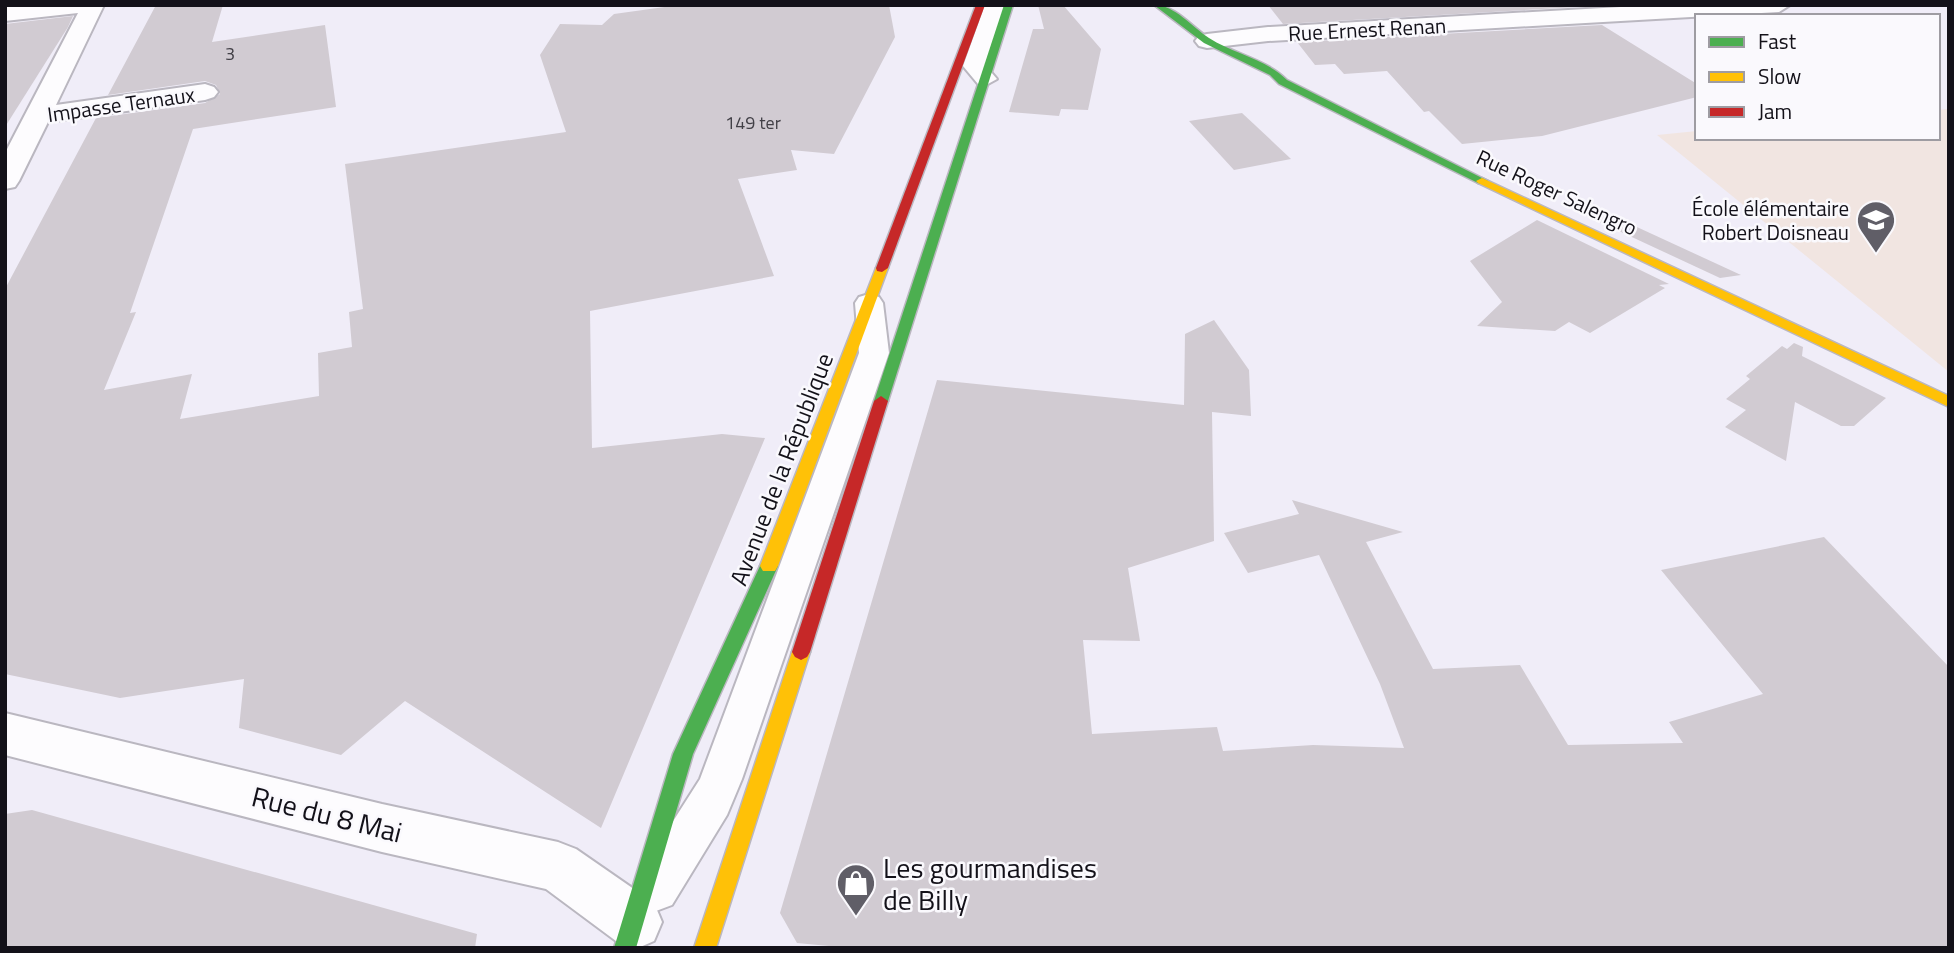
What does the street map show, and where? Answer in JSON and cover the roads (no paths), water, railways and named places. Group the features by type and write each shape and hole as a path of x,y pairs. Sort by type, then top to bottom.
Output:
{"main road":[{"path":"869,303 981,5"},
{"path":"705,948 1009,5"},
{"name":"Rue Roger Salengro","path":"1158,5 1207,41 1274,73 1283,82 1379,132 1949,402"}],"street":[{"path":"5,14 87,5"},
{"path":"5,181 93,5"},
{"name":"Rue Ernest Renan","path":"1207,41 1268,34 1680,8 1779,5"},
{"name":"Impasse Ternaux","path":"36,116 205,92"},
{"name":"Rue du 8 Mai","path":"5,734 383,828 558,867 635,936"}],"lane":[{"path":"986,79 974,66 995,5"},
{"path":"635,936 712,801 721,779 874,353 869,303"}],"place":[{"name":"École élémentaire Robert Doisneau","path":"1876,254"},
{"name":"Les gourmandises de Billy","path":"856,917"}]}
